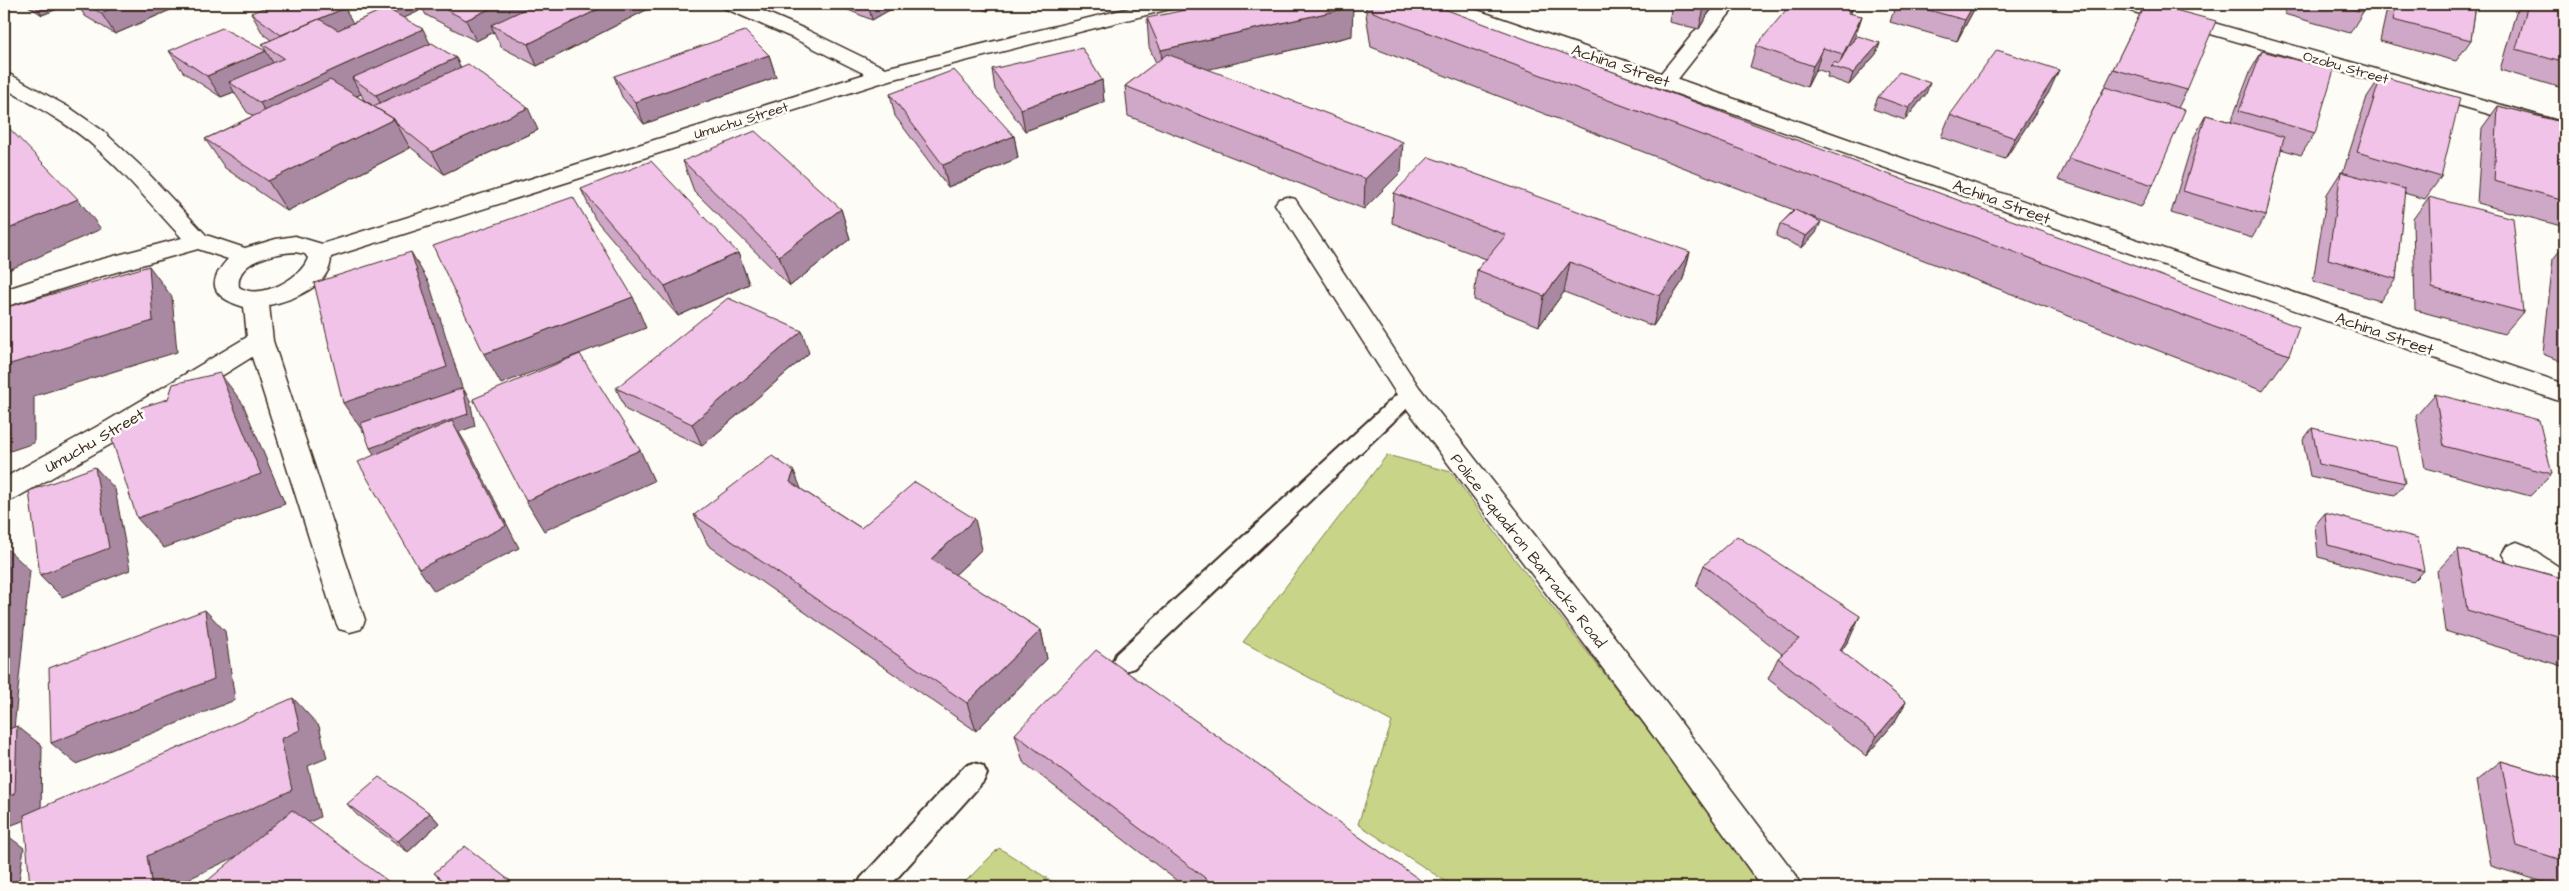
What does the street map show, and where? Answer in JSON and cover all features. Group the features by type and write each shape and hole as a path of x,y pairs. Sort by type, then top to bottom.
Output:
{"street":[{"path":"732,4 800,34 883,75"},
{"name":"Umuchu Street","path":"318,254 883,75 1106,21 1167,4"},
{"name":"Achina Street","path":"1441,4 1665,80 2041,215 2565,394"},
{"path":"1665,80 1727,4"},
{"name":"Ozobu Street","path":"2127,4 2565,130"},
{"path":"4,79 68,117 96,137 144,180 198,241"},
{"name":"Police Squadron Barracks Road","path":"1287,204 1410,394 1655,713 1783,887"},
{"path":"4,299 93,270 198,241 214,244 246,258"},
{"path":"295,244 310,246 318,254 318,268 301,284 275,295 256,298 234,295 226,283 233,268 246,258 270,247 295,244"},
{"path":"256,298 260,341 350,620"},
{"name":"Umuchu Street","path":"4,491 116,428 260,341"},
{"path":"2517,554 2565,587"}],"lane":[{"path":"1124,661 1410,394"},
{"path":"872,887 974,774"}],"green space":[{"path":"1387,455 1451,472 1514,558 1687,780 1763,887 1454,887 1358,824 1392,722 1243,642"},
{"path":"999,848 1061,887 960,887"}],"building":[{"path":"85,4 121,4 101,13"},
{"path":"273,4 338,4 345,8 281,35 251,13"},
{"path":"378,4 405,4 391,11"},
{"path":"435,4 500,4 466,20"},
{"path":"536,4 609,4 528,44 491,25"},
{"path":"1213,4 1351,4 1353,7 1161,50 1147,18"},
{"path":"1371,4 1431,4 2299,327 2289,355 1373,12"},
{"path":"1686,4 1706,4 1704,8"},
{"path":"1791,4 1853,4 1848,13 1862,16 1843,54 1823,48 1813,66 1756,46"},
{"path":"1906,4 1974,4 1965,20"},
{"path":"2145,4 2153,4 2216,21 2187,90 2113,69"},
{"path":"2334,4 2366,4 2363,12"},
{"path":"2397,4 2476,4 2471,40 2393,20"},
{"path":"2528,4 2565,4 2565,63 2516,49"},
{"path":"386,8 423,29 260,103 229,82 284,58 262,44 319,19 338,30"},
{"path":"222,28 266,51 207,76 169,51"},
{"path":"745,31 769,55 635,102 614,76"},
{"path":"1858,36 1880,43 1853,73 1830,66 1834,62 1839,64 1849,45"},
{"path":"432,43 456,58 376,95 352,78"},
{"path":"1082,48 1102,80 1021,109 992,69"},
{"path":"1997,50 2059,70 2015,138 1950,115"},
{"path":"2262,51 2334,70 2315,133 2239,111"},
{"path":"1167,54 1403,142 1365,179 1125,86"},
{"path":"468,64 528,108 432,152 397,124 394,119 373,106"},
{"path":"954,70 1014,136 943,165 890,94"},
{"path":"1899,72 1930,83 1909,108 1878,97"},
{"path":"2381,76 2460,98 2441,177 2357,152"},
{"path":"330,80 394,119 268,181 205,139"},
{"path":"2105,87 2185,110 2153,185 2068,158"},
{"path":"2498,106 2565,123 2565,200 2494,181"},
{"path":"2206,115 2284,137 2266,215 2183,191"},
{"path":"7,126 78,199 4,231 4,127"},
{"path":"755,131 841,209 779,256 683,161"},
{"path":"1429,157 1690,252 1660,296 1570,262 1544,296 1477,270 1506,235 1394,193"},
{"path":"651,161 738,253 665,286 581,189"},
{"path":"2341,172 2405,189 2396,279 2328,259"},
{"path":"573,197 633,297 484,354 433,246"},
{"path":"2429,197 2513,218 2523,312 2432,288"},
{"path":"1795,210 1821,222 1806,236 1780,224"},
{"path":"411,252 447,367 343,403 314,283"},
{"path":"149,266 153,321 7,365 6,413 4,414 4,308"},
{"path":"728,298 802,331 692,424 616,388"},
{"path":"2565,310 2565,333 2563,332"},
{"path":"580,354 640,450 526,501 473,399"},
{"path":"220,373 261,474 137,518 112,440 142,407 168,399 173,384"},
{"path":"463,388 468,414 370,448 361,423"},
{"path":"2435,394 2539,420 2552,474 2444,446"},
{"path":"452,421 506,526 419,569 358,462"},
{"path":"2312,428 2397,447 2405,483 2319,464"},
{"path":"772,456 794,471 790,482 861,528 915,482 975,519 931,559 1041,630 967,703 694,515"},
{"path":"95,467 109,548 40,575 29,491"},
{"path":"2325,513 2418,538 2424,571 2328,545"},
{"path":"1737,536 1860,616 1840,650 1906,702 1877,736 1778,658 1799,639 1704,565"},
{"path":"2458,549 2565,579 2565,639 2467,610"},
{"path":"205,610 214,679 51,743 49,668"},
{"path":"1096,650 1430,887 1217,887 1015,734"},
{"path":"293,698 300,730 281,739 292,790 147,856 152,887 30,887 24,815"},
{"path":"17,726 15,794 4,798 4,731"},
{"path":"2501,761 2565,780 2565,861 2517,846"},
{"path":"379,777 430,813 398,841 347,804"},
{"path":"292,810 396,887 200,887"},
{"path":"465,846 518,887 452,887 434,873"}]}
